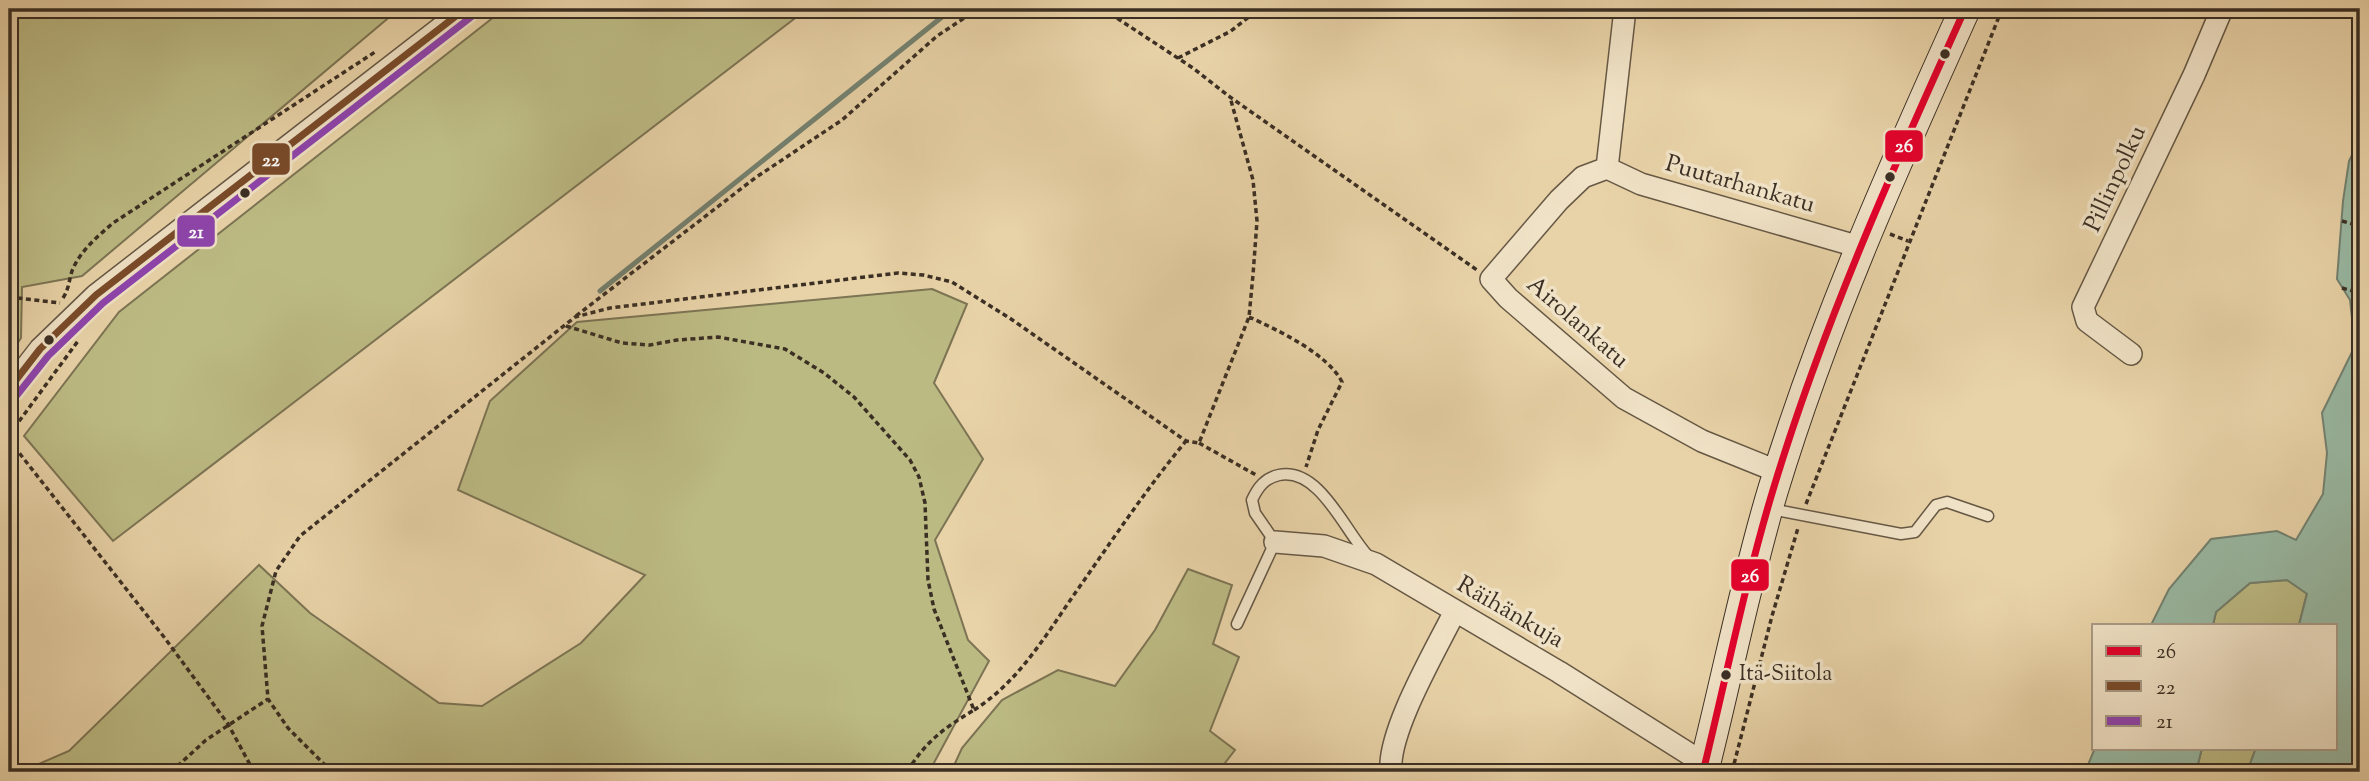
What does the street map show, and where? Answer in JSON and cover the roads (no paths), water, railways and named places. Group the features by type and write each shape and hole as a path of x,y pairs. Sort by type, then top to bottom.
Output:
{"street":[{"path":"9,389 40,349 96,296 465,9"},
{"path":"1607,168 1625,9"},
{"path":"1713,770 1768,508 1779,472 1860,247 1965,9"},
{"name":"Pillinpolku","path":"2131,355 2087,321 2083,307 2194,75 2222,9"},
{"name":"Puutarhankatu","path":"1607,168 1641,184 1860,247"},
{"name":"Airolankatu","path":"1607,168 1583,177 1559,200 1491,279 1508,298 1624,398 1702,441 1779,472"},
{"name":"Räihänkuja","path":"1275,542 1324,546 1376,564 1559,672 1713,770"},
{"path":"1391,772 1390,762 1398,728 1455,611"}],"lane":[{"path":"1237,624 1275,542 1255,513 1252,500 1264,482 1275,476 1289,474 1303,477 1328,499 1349,532 1376,564"},
{"path":"1768,508 1901,534 1915,532 1936,505 1947,502 1988,516"}],"waterway":[{"path":"600,291 952,9"}],"place":[{"name":"Itä-Siitola","path":"1726,675"}]}
